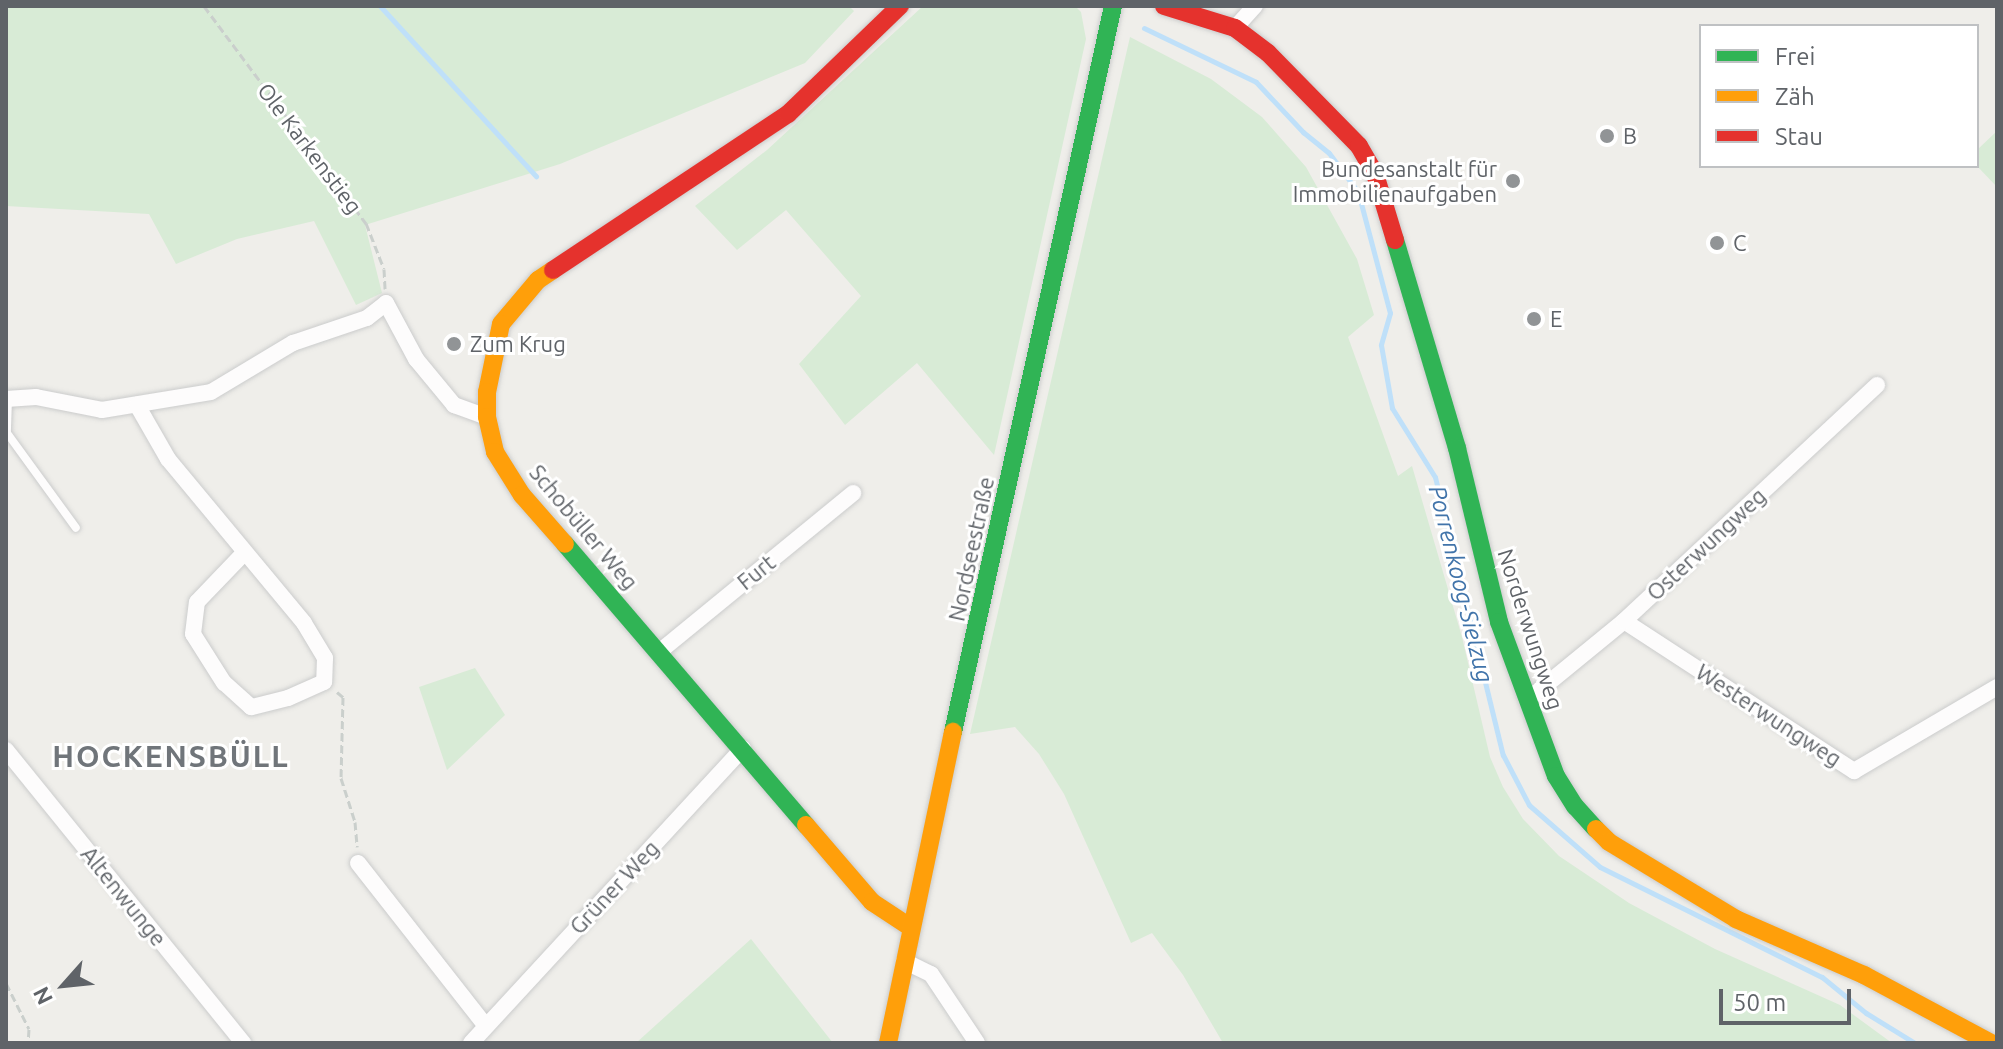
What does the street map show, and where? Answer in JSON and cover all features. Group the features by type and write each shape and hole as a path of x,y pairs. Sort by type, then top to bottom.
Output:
{"street":[{"name":"Schobüller Weg","path":"900,6 788,114 538,280 501,324 487,392 487,417 495,452 522,495 743,748 872,902 910,927"},
{"name":"Nordseestraße","path":"888,1043 910,927 1113,6"},
{"name":"Norderwungweg","path":"1164,6 1235,28 1297,80 1359,146 1375,174 1457,448 1499,622 1530,698 1556,776 1575,806 1609,842 1736,919 1864,975 1991,1043"},
{"path":"1235,28 1255,6"},
{"path":"7,398 36,397 102,410 211,392 293,343 367,318 386,303 416,359 454,405 487,417"},
{"name":"Osterwungweg","path":"1530,698 1624,621 1877,385"},
{"path":"137,405 168,459 243,554 304,623 325,658 324,682 288,698 251,707 224,683 193,634 197,602 243,554"},
{"name":"Furt","path":"659,652 853,493"},
{"name":"Westerwungweg","path":"1624,621 1854,771 1997,687"},
{"name":"Grüner Weg","path":"471,1043 743,748"},
{"name":"Altenwunge","path":"6,750 243,1043"},
{"path":"358,863 486,1026"},
{"path":"904,961 931,974 977,1043"}],"lane":[{"path":"7,398 7,433 76,528"}],"path":[{"name":"Ole Karkenstieg","path":"204,6 366,223 384,269 386,303"},
{"path":"324,682 343,697 341,778 355,822 358,863"},
{"path":"6,983 29,1029 28,1043"}],"green space":[{"path":"6,6 849,6 854,11 805,63 560,164 365,225 382,293 356,305 314,221 237,239 176,264 149,214 6,206"},
{"path":"923,6 1075,6 1081,12 1086,39 994,455 917,363 845,425 799,364 861,296 786,210 737,250 695,206 767,150"},
{"path":"1130,37 1211,79 1262,117 1306,167 1357,259 1374,315 1348,337 1398,476 1412,466 1462,637 1490,757 1503,787 1523,819 1559,856 1629,903 1715,949 1840,1005 1892,1043 1223,1043 1183,975 1152,933 1131,943 1064,794 1039,754 1015,727 970,734"},
{"path":"1997,131 1997,187 1979,168 1979,148"},
{"path":"475,668 505,715 447,770 419,687"},
{"path":"751,939 833,1043 636,1043"}],"waterway":[{"path":"380,6 536,176"},
{"name":"Porrenkoog-Sielzug","path":"1144,28 1256,82 1303,132 1329,153 1358,192 1390,313 1381,345 1392,408 1435,477 1503,755 1529,805 1600,867 1822,977 1866,1013 1915,1043"}],"traffic: fast":[{"path":"953,732 1113,6"},
{"path":"1395,240 1457,448 1499,622 1556,776 1575,806 1596,829"},
{"path":"565,544 806,825"}],"traffic: slow":[{"path":"553,270 538,280 501,324 487,392 487,417 495,452 522,495 565,544"},
{"path":"888,1043 953,732"},
{"path":"806,825 872,902 910,927"},
{"path":"1596,829 1609,842 1736,919 1864,975 1991,1043"}],"traffic: jam":[{"path":"553,270 788,114 900,6"},
{"path":"1164,6 1235,28 1268,53 1359,146 1375,174 1395,240"}],"place":[{"name":"B","path":"1607,136"},
{"name":"Bundesanstalt für Immobilienaufgaben","path":"1513,181"},
{"name":"C","path":"1717,243"},
{"name":"E","path":"1534,319"},
{"name":"Zum Krug","path":"454,344"}],"district":[{"name":"HOCKENSBÜLL","path":"171,756"}]}
